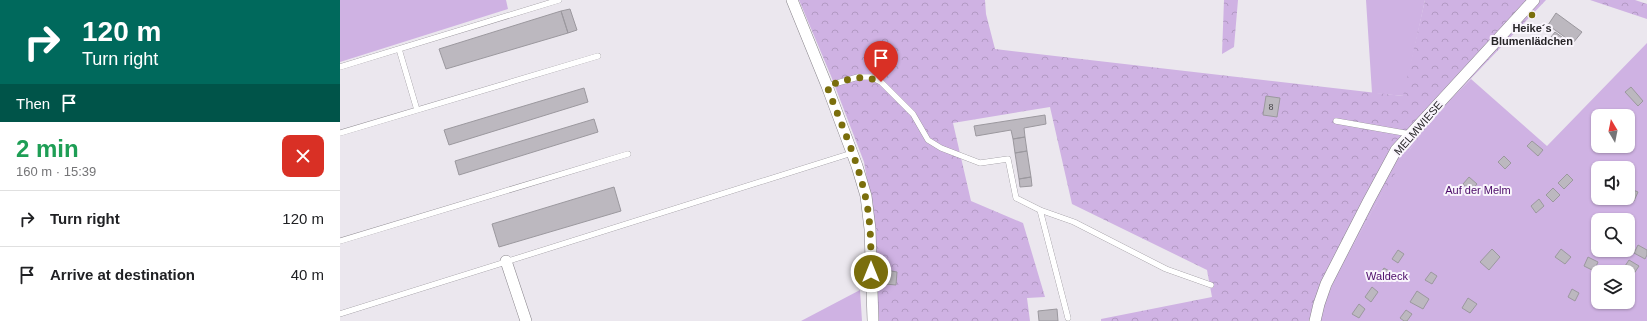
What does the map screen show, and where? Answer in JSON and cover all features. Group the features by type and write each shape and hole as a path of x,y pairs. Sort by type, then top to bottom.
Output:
{"street":[{"path":"792,0 827,86 857,166 866,196 870,229 873,321"},
{"name":"MELMWIESE","path":"1315,321 1326,284 1396,150 1534,0"},
{"path":"506,261 526,321"}],"lane":[{"path":"340,67 559,0"},
{"path":"399,49 417,110"},
{"path":"340,133 598,56"},
{"path":"827,86 858,77 871,77 881,82 913,114 928,140 941,148 980,163 1008,159 1016,198 1040,210 1074,222 1166,269 1211,285"},
{"path":"1336,121 1410,134"},
{"path":"340,314 852,153"},
{"path":"340,241 628,154"},
{"path":"1040,210 1068,318"}],"green space":[{"path":"340,0 506,0 508,9 340,62"},
{"path":"799,0 985,0 986,14 995,49 1403,96 1425,0 1546,0 1435,116 1411,148 1375,206 1331,285 1323,305 1320,321 1101,321 1101,319 1212,297 1207,270 1072,204 1050,107 953,123 971,201 1023,223 1045,297 1027,298 1030,321 879,321 873,216 864,162 831,76"},
{"path":"1224,0 1238,0 1234,47 1222,54"},
{"path":"1366,0 1425,0 1404,96 1372,93"},
{"path":"1590,0 1635,0 1647,4 1647,19"},
{"name":"Auf der Melm","path":"1647,43 1647,321 1320,321 1326,299 1340,268 1393,176 1413,145 1435,116 1471,79 1547,146"},
{"path":"860,290 862,321 801,321"}],"building":[{"path":"570,9 577,30 568,33 561,11"},
{"path":"561,11 568,33 446,69 439,49"},
{"path":"1556,13 1582,32 1573,43 1548,25"},
{"path":"1555,32 1566,40 1561,46 1551,37"},
{"path":"1631,87 1643,101 1638,106 1625,92"},
{"path":"584,88 588,102 449,145 444,130"},
{"path":"1266,96 1280,98 1277,117 1263,115"},
{"path":"1045,115 1046,124 1024,128 1025,137 1013,139 1011,130 976,136 974,126"},
{"path":"594,119 598,132 459,175 455,161"},
{"path":"1025,137 1027,151 1015,153 1013,139"},
{"path":"1532,141 1543,150 1538,156 1527,146"},
{"path":"1027,151 1031,177 1019,179 1015,153"},
{"path":"1504,156 1511,163 1505,169 1498,162"},
{"path":"1567,174 1573,180 1564,189 1558,183"},
{"path":"1031,177 1032,186 1020,187 1019,179"},
{"path":"1469,177 1477,184 1471,191 1463,184"},
{"path":"614,187 621,211 499,247 492,224"},
{"path":"1553,188 1560,195 1553,202 1546,195"},
{"path":"1635,191 1638,192 1635,199"},
{"path":"1539,199 1544,206 1536,213 1531,206"},
{"path":"1638,245 1647,250 1645,259 1635,254"},
{"path":"1492,249 1500,257 1489,270 1480,262"},
{"path":"1561,249 1571,257 1565,264 1555,257"},
{"path":"1398,250 1404,254 1398,263 1392,259"},
{"path":"1588,257 1598,262 1597,265 1591,265 1591,270 1584,266"},
{"path":"1629,260 1639,266 1635,272 1635,265 1626,265"},
{"path":"1384,268 1391,272 1384,282 1377,278"},
{"path":"886,270 897,272 896,285 885,284"},
{"path":"1431,272 1437,276 1432,284 1425,280"},
{"path":"1372,287 1378,292 1371,302 1365,297"},
{"path":"1572,289 1579,293 1575,301 1568,297"},
{"path":"1417,291 1429,299 1423,309 1410,302"},
{"path":"1468,298 1477,304 1470,313 1462,308"},
{"path":"1359,304 1365,309 1359,318 1352,314"},
{"path":"1057,309 1058,321 1039,321 1038,311"},
{"path":"1406,310 1412,314 1407,321 1404,321 1400,318"}],"place":[{"name":"Heike´s Blumenlädchen","path":"1532,15"}],"route":[{"path":"871,272 870,229 866,196 857,166 827,86 858,77 871,77 881,82"}],"park label":[{"name":"Waldeck","path":"1387,276"}]}
